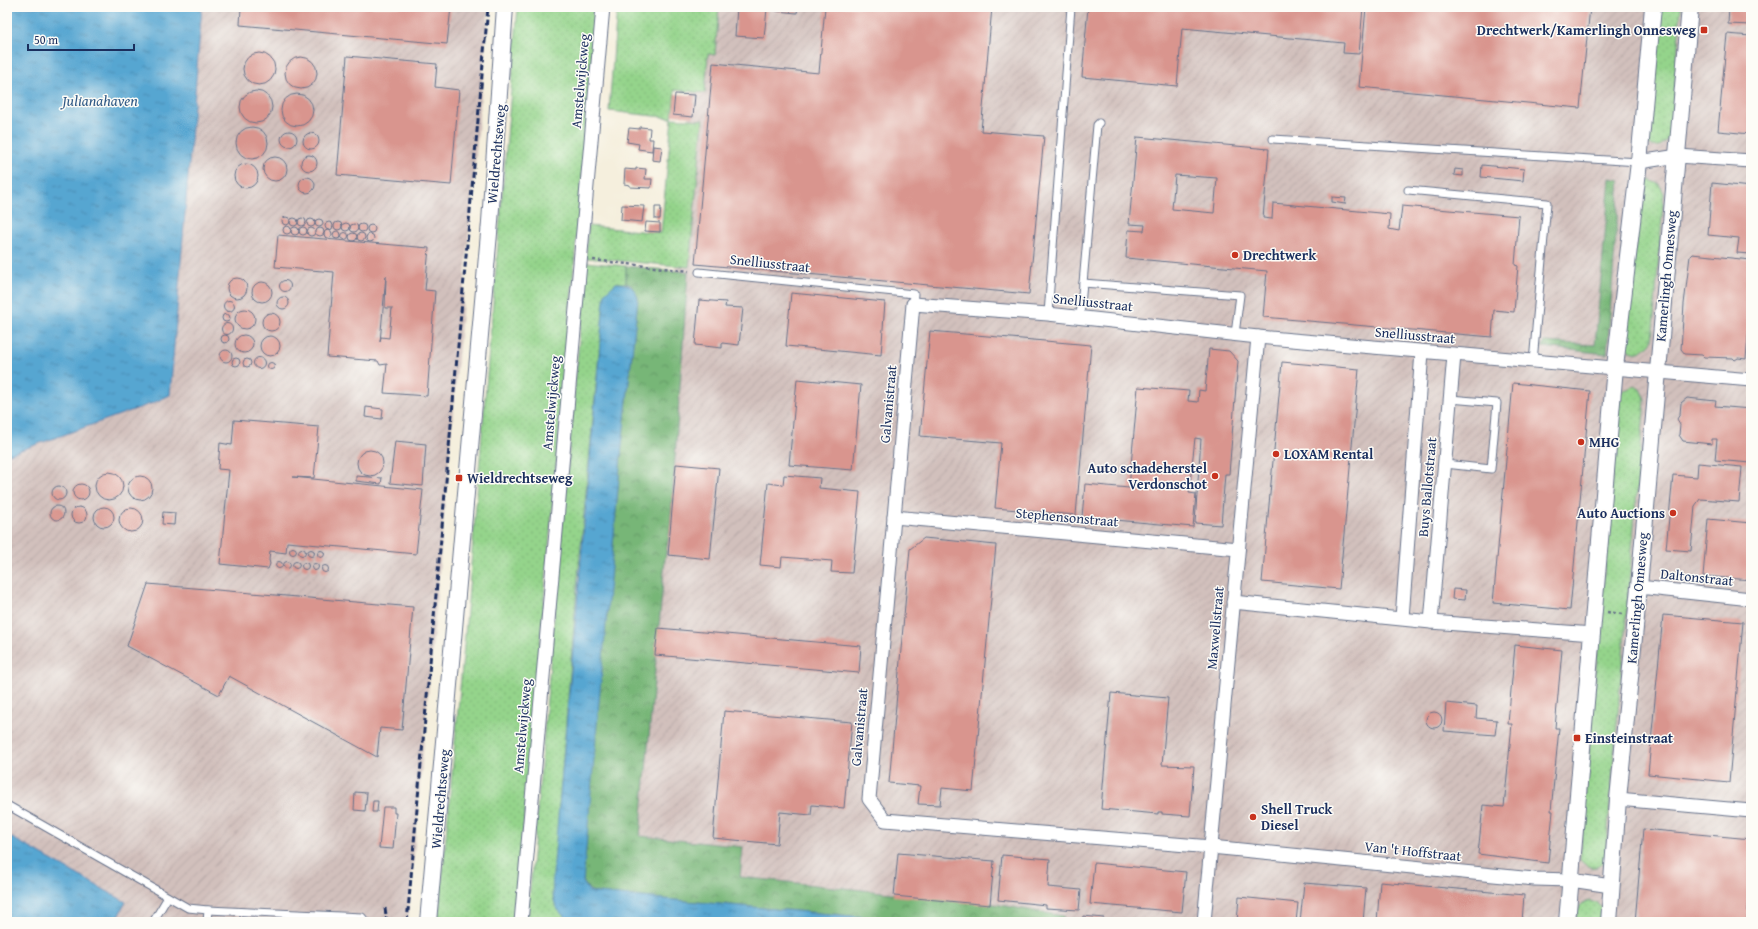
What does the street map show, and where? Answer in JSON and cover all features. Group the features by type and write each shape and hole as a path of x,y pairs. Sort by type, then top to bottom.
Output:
{"street":[{"name":"Wieldrechtseweg","path":"428,922 490,230 505,7"},
{"name":"Amstelwijckweg","path":"521,922 602,7"},
{"path":"1567,922 1615,367 1639,162 1654,7"},
{"name":"Kamerlingh Onnesweg","path":"1609,922 1618,799 1639,587 1668,240 1678,156 1690,7"},
{"path":"1639,162 1678,156 1751,161"},
{"name":"Snelliusstraat","path":"913,304 1048,314 1258,337 1751,380"},
{"name":"Galvanistraat","path":"913,304 869,799 885,820 1211,847"},
{"name":"Maxwellstraat","path":"1204,922 1258,337"},
{"name":"Buys Ballotstraat","path":"1402,618 1422,352"},
{"name":"Buys Ballotstraat","path":"1431,622 1454,355"},
{"name":"Stephensonstraat","path":"894,517 1238,549"},
{"name":"Daltonstraat","path":"1639,587 1751,599"},
{"path":"1233,602 1431,622 1593,634"},
{"path":"1618,799 1751,811"},
{"name":"Van 't Hoffstraat","path":"1211,847 1534,879 1571,880 1611,886"}],"lane":[{"path":"1048,314 1071,7"},
{"path":"1080,317 1097,125 1099,123"},
{"path":"1273,139 1639,162"},
{"path":"1408,190 1547,203 1533,362"},
{"name":"Snelliusstraat","path":"699,272 914,294 913,304"},
{"path":"1083,282 1240,295 1235,334"},
{"path":"1445,464 1491,469 1497,403 1450,399"},
{"path":"7,805 188,908 362,917 366,922"},
{"path":"153,922 168,897"},
{"path":"207,922 208,910"}],"path":[{"path":"580,259 699,272"},
{"path":"1595,610 1636,616"}],"shaded area":[{"path":"202,7 489,7 408,922 115,922 7,835 7,454 170,395"},
{"path":"713,7 1751,7 1751,922 1039,922 622,876 694,57 708,58"}],"green space":[{"path":"518,7 596,7 587,123 515,922 438,922 465,635"},
{"path":"617,7 719,7 715,55 708,54 705,93 675,90 672,118 609,111"},
{"path":"1654,7 1681,7 1671,136 1664,143 1658,146 1652,146 1644,140"},
{"path":"672,118 703,120 689,267 586,258 588,226 661,233"},
{"path":"1610,178 1620,180 1607,354 1542,347 1544,342 1595,345"},
{"path":"1649,180 1659,184 1664,193 1652,341 1642,351 1634,352 1630,351 1623,343 1643,183"},
{"path":"586,262 626,266 626,283 616,283 604,301 577,587 552,893 556,907 564,916 561,922 527,922"},
{"path":"626,266 688,272 670,528 665,559 640,836 743,847 740,877 994,904 1063,916 1064,922 918,922 597,893 586,887 583,870 621,455 638,298 631,285 626,283"},
{"path":"1635,386 1640,389 1645,399 1605,862 1596,867 1589,867 1580,860 1619,396 1622,391"},
{"path":"1590,900 1596,902 1601,908 1600,922 1576,922 1579,908 1583,903"}],"water":[{"name":"Julianahaven","path":"7,7 202,7 170,395 153,403 7,455"},
{"path":"616,283 628,285 633,288 638,298 621,455 583,882 589,891 597,893 918,922 580,922 569,919 562,914 557,907 554,900 553,872 604,301 605,293"},
{"path":"7,835 126,902 115,922 7,922"}],"building":[{"path":"241,7 451,7 447,44 240,25"},
{"path":"737,7 767,9 764,38 735,36"},
{"path":"776,7 798,7 797,13 776,11"},
{"path":"825,7 992,7 981,131 1044,136 1029,294 695,264 713,63 819,73"},
{"path":"1088,7 1363,7 1359,54 1343,53 1344,43 1182,28 1177,86 1082,77"},
{"path":"1366,7 1590,7 1580,108 1359,87"},
{"path":"1729,7 1751,7 1751,25 1728,24"},
{"path":"1727,34 1751,36 1751,134 1718,131"},
{"path":"259,53 265,54 272,60 275,69 274,75 268,82 259,85 253,84 246,78 243,69 244,63 250,56"},
{"path":"347,56 437,64 435,87 459,90 451,185 337,175"},
{"path":"301,57 307,58 314,64 317,73 316,79 310,86 301,89 295,88 288,82 285,73 286,67 292,60"},
{"path":"256,91 265,94 269,98 272,107 269,116 265,120 256,123 247,120 243,116 240,107 243,98 247,94"},
{"path":"297,94 303,95 310,101 313,110 312,116 306,123 297,126 291,125 284,119 281,110 282,104 288,97"},
{"path":"675,94 695,95 693,117 673,115"},
{"path":"252,127 258,128 265,134 268,143 267,149 261,156 252,159 246,158 239,152 236,143 237,137 243,130"},
{"path":"640,127 650,128 649,139 653,139 652,151 638,149 639,144 627,142 629,128 640,129"},
{"path":"286,131 292,131 297,136 295,145 292,147 286,147 281,142 281,136"},
{"path":"311,133 317,135 319,141 317,147 311,149 305,147 303,141 305,135"},
{"path":"1137,137 1269,149 1263,218 1272,219 1273,203 1390,214 1389,229 1399,231 1402,206 1519,216 1515,265 1518,266 1514,312 1494,310 1492,337 1263,317 1267,271 1126,258 1128,230 1144,231 1145,225 1129,224","holes":["1175,175 1217,178 1214,213 1172,209"]},
{"path":"653,146 662,147 660,161 652,160"},
{"path":"309,155 315,157 317,163 315,169 309,171 303,169 301,163 303,157"},
{"path":"275,157 283,161 287,169 283,177 275,181 267,177 263,169 267,161"},
{"path":"246,164 254,168 258,176 254,184 246,188 238,184 234,176 238,168"},
{"path":"1482,165 1524,169 1523,181 1481,177"},
{"path":"636,168 646,169 645,179 652,179 651,188 630,187 630,185 624,184 625,169 636,170"},
{"path":"1455,169 1463,170 1463,176 1454,175"},
{"path":"304,177 310,177 315,182 313,191 310,193 304,193 299,188 299,182"},
{"path":"1712,183 1751,187 1751,254 1737,253 1739,238 1708,235"},
{"path":"1332,197 1346,198 1345,204 1332,202"},
{"path":"622,205 644,206 642,222 621,220"},
{"path":"655,207 661,207 660,219 655,219"},
{"path":"286,217 289,218 289,224 286,225 283,224 282,221 283,218"},
{"path":"294,218 297,219 297,225 294,226 291,225 290,222 291,219"},
{"path":"302,218 305,219 305,225 302,226 299,225 298,222 299,219"},
{"path":"311,219 314,220 314,226 311,227 308,226 307,223 308,220"},
{"path":"319,219 322,220 322,226 319,227 316,226 315,223 316,220"},
{"path":"329,222 332,223 332,229 329,230 326,229 325,226 326,223"},
{"path":"338,222 341,223 341,229 338,230 335,229 334,226 335,223"},
{"path":"646,222 660,223 660,232 645,231"},
{"path":"346,223 349,224 349,230 346,231 343,230 342,227 343,224"},
{"path":"354,224 357,225 357,231 354,232 351,231 350,228 351,225"},
{"path":"362,224 365,225 365,231 362,232 359,231 358,228 359,225"},
{"path":"371,225 374,226 374,232 371,233 368,232 367,229 368,226"},
{"path":"287,226 290,227 290,233 287,234 284,233 283,230 284,227"},
{"path":"295,227 298,228 298,234 295,235 292,234 291,231 292,228"},
{"path":"303,227 306,228 306,234 303,235 300,234 299,231 300,228"},
{"path":"311,228 314,229 314,235 311,236 308,235 307,232 308,229"},
{"path":"320,228 323,229 323,235 320,236 317,235 316,232 317,229"},
{"path":"328,230 331,231 331,237 328,238 325,237 324,234 325,231"},
{"path":"337,231 340,232 340,238 337,239 334,238 333,235 334,232"},
{"path":"345,232 348,233 348,239 345,240 342,239 341,236 342,233"},
{"path":"353,233 356,234 356,240 353,241 350,240 349,237 350,234"},
{"path":"361,233 364,234 364,240 361,241 358,240 357,237 358,234"},
{"path":"370,234 373,235 373,241 370,242 367,241 366,238 367,235"},
{"path":"278,235 429,248 425,290 435,291 427,396 384,393 387,364 380,365 378,361 327,357 334,272 275,267","holes":["386,276 385,308 392,308 389,338 381,337 380,342"]},
{"path":"1692,254 1751,260 1751,303 1746,359 1738,358 1735,360 1733,358 1704,357 1702,355 1685,354 1681,349 1684,304 1690,256"},
{"path":"237,278 244,281 247,288 244,295 237,298 230,295 227,288 230,281"},
{"path":"283,281 287,281 289,282 289,290 283,291 280,288 280,284"},
{"path":"258,282 266,282 272,288 272,296 266,302 258,302 252,296 252,288"},
{"path":"791,293 885,302 881,355 786,346"},
{"path":"281,297 285,297 289,303 285,309 281,309 277,305 277,301"},
{"path":"229,300 233,302 235,306 233,310 229,312 225,310 223,306 225,302"},
{"path":"699,300 726,302 725,307 743,308 739,345 722,343 722,348 695,345"},
{"path":"245,309 252,312 255,319 252,326 245,329 238,326 235,319 238,312"},
{"path":"267,313 275,313 280,318 278,329 275,331 267,331 262,326 262,318"},
{"path":"226,314 229,315 229,321 226,322 223,321 222,318 223,315"},
{"path":"227,323 231,325 233,329 231,333 227,335 223,333 221,329 223,325"},
{"path":"930,331 1091,345 1076,515 995,508 1001,443 920,436"},
{"path":"225,335 228,336 228,342 225,343 222,342 221,339 222,336"},
{"path":"240,335 248,335 253,340 251,351 248,353 240,353 235,348 235,340"},
{"path":"270,336 277,339 280,346 277,353 270,356 263,353 260,346 263,339"},
{"path":"1209,349 1229,351 1238,361 1229,474 1225,474 1221,525 1195,523 1201,439 1195,438 1189,493 1196,494 1193,527 1082,517 1085,484 1129,488 1138,387 1189,391 1188,401 1198,402 1199,390 1205,391"},
{"path":"224,350 228,350 232,356 228,362 224,362 220,358 220,354"},
{"path":"259,357 263,359 265,363 263,367 259,369 255,367 253,363 255,359"},
{"path":"236,358 239,359 239,365 236,366 233,365 232,362 233,359"},
{"path":"247,359 250,360 250,366 247,367 244,366 243,363 244,360"},
{"path":"271,362 274,363 274,369 271,370 268,369 267,366 268,363"},
{"path":"1282,362 1359,369 1339,589 1262,582"},
{"path":"797,379 861,385 853,470 789,465"},
{"path":"1513,383 1590,391 1570,610 1493,603"},
{"path":"1687,398 1716,401 1715,406 1751,409 1751,463 1715,460 1717,439 1712,439 1712,444 1683,441 1679,435 1680,424 1677,419 1680,414 1681,403"},
{"path":"366,407 383,409 382,419 365,417"},
{"path":"234,420 319,427 314,478 293,477 423,490 416,554 287,542 286,553 270,551 270,564 268,569 220,564 229,470 218,469 220,443 232,445"},
{"path":"395,441 426,444 423,486 390,483"},
{"path":"370,450 379,454 383,463 379,472 370,476 361,472 357,463 361,454"},
{"path":"1698,463 1742,467 1739,502 1700,499 1695,506 1691,551 1666,549 1673,475 1697,477"},
{"path":"676,464 719,468 710,559 668,555"},
{"path":"109,472 119,476 123,486 119,496 109,500 99,496 95,486 99,476"},
{"path":"784,475 820,478 819,488 860,492 852,573 831,572 832,561 782,557 781,567 760,565 768,483 783,485"},
{"path":"140,476 145,477 151,483 151,493 145,499 140,500 135,499 129,493 128,488 129,483 135,477"},
{"path":"356,476 382,478 381,484 356,481"},
{"path":"78,484 84,484 89,489 87,498 84,500 78,500 73,495 73,489"},
{"path":"59,486 64,488 66,493 64,498 59,500 54,498 52,493 54,488"},
{"path":"57,506 62,508 64,513 62,518 57,520 52,518 50,513 52,508"},
{"path":"76,507 82,507 87,512 85,521 82,523 76,523 71,518 71,512"},
{"path":"104,507 111,510 114,517 111,524 104,527 97,524 94,517 97,510"},
{"path":"131,508 136,509 142,515 142,525 136,531 131,532 126,531 120,525 119,520 120,515 126,509"},
{"path":"163,512 175,513 174,525 162,524"},
{"path":"1708,519 1751,523 1751,580 1703,576"},
{"path":"924,538 996,545 973,791 942,788 940,805 918,804 920,786 889,783 910,549"},
{"path":"293,547 296,548 296,554 293,555 290,554 289,551 290,548"},
{"path":"302,548 305,549 305,555 302,556 299,555 298,552 299,549"},
{"path":"311,549 314,550 314,556 311,557 308,556 307,553 308,550"},
{"path":"321,550 324,551 324,557 321,558 318,557 317,554 318,551"},
{"path":"279,561 282,562 282,568 279,569 276,568 275,565 276,562"},
{"path":"287,561 290,562 290,568 287,569 284,568 283,565 284,562"},
{"path":"296,561 299,562 299,568 296,569 293,568 292,565 293,562"},
{"path":"305,562 308,563 308,569 305,570 302,569 301,566 302,563"},
{"path":"315,563 318,564 318,570 315,571 312,570 311,567 312,564"},
{"path":"325,565 328,566 328,572 325,573 322,572 321,569 322,566"},
{"path":"148,584 413,607 402,730 380,728 377,757 229,676 219,695 127,646"},
{"path":"1453,589 1466,590 1465,600 1452,599"},
{"path":"1663,615 1743,622 1729,782 1648,774"},
{"path":"658,628 861,646 859,673 655,655"},
{"path":"1515,645 1562,650 1555,728 1559,728 1551,811 1553,811 1548,863 1478,854 1483,805 1504,807 1512,724 1508,724"},
{"path":"1111,693 1168,698 1162,765 1194,766 1190,816 1162,814 1162,812 1158,812 1158,814 1101,809"},
{"path":"1446,703 1477,706 1476,718 1497,720 1495,735 1444,731"},
{"path":"724,711 852,722 844,808 812,805 811,815 780,812 777,844 713,838"},
{"path":"1431,712 1437,712 1442,717 1440,726 1437,728 1431,728 1426,723 1426,717"},
{"path":"355,792 367,793 365,811 354,810"},
{"path":"373,801 378,801 377,812 372,812"},
{"path":"383,807 394,807 394,813 396,813 393,849 379,848"},
{"path":"1643,829 1751,839 1751,874 1747,920 1751,922 1635,922"},
{"path":"898,853 994,861 990,905 894,896"},
{"path":"1002,855 1050,859 1048,887 1081,890 1079,910 1046,908 1046,905 998,900"},
{"path":"1094,863 1186,872 1182,912 1090,904"},
{"path":"1380,882 1524,895 1522,922 1377,922"},
{"path":"1304,883 1366,888 1363,922 1300,922"},
{"path":"1239,897 1298,903 1296,922 1237,922"},
{"path":"1083,916 1104,918 1104,920 1108,922 1082,922"}],"railway":[{"path":"407,922 488,7"},
{"path":"385,908 387,922"}],"place":[{"name":"Drechtwerk/Kamerlingh Onnesweg","path":"1704,30"},
{"name":"Drechtwerk","path":"1235,255"},
{"name":"MHG","path":"1581,442"},
{"name":"LOXAM Rental","path":"1276,454"},
{"name":"Auto schadeherstel Verdonschot","path":"1215,476"},
{"name":"Wieldrechtseweg","path":"459,478"},
{"name":"Auto Auctions","path":"1673,513"},
{"name":"Einsteinstraat","path":"1577,738"},
{"name":"Shell Truck Diesel","path":"1253,817"}]}
